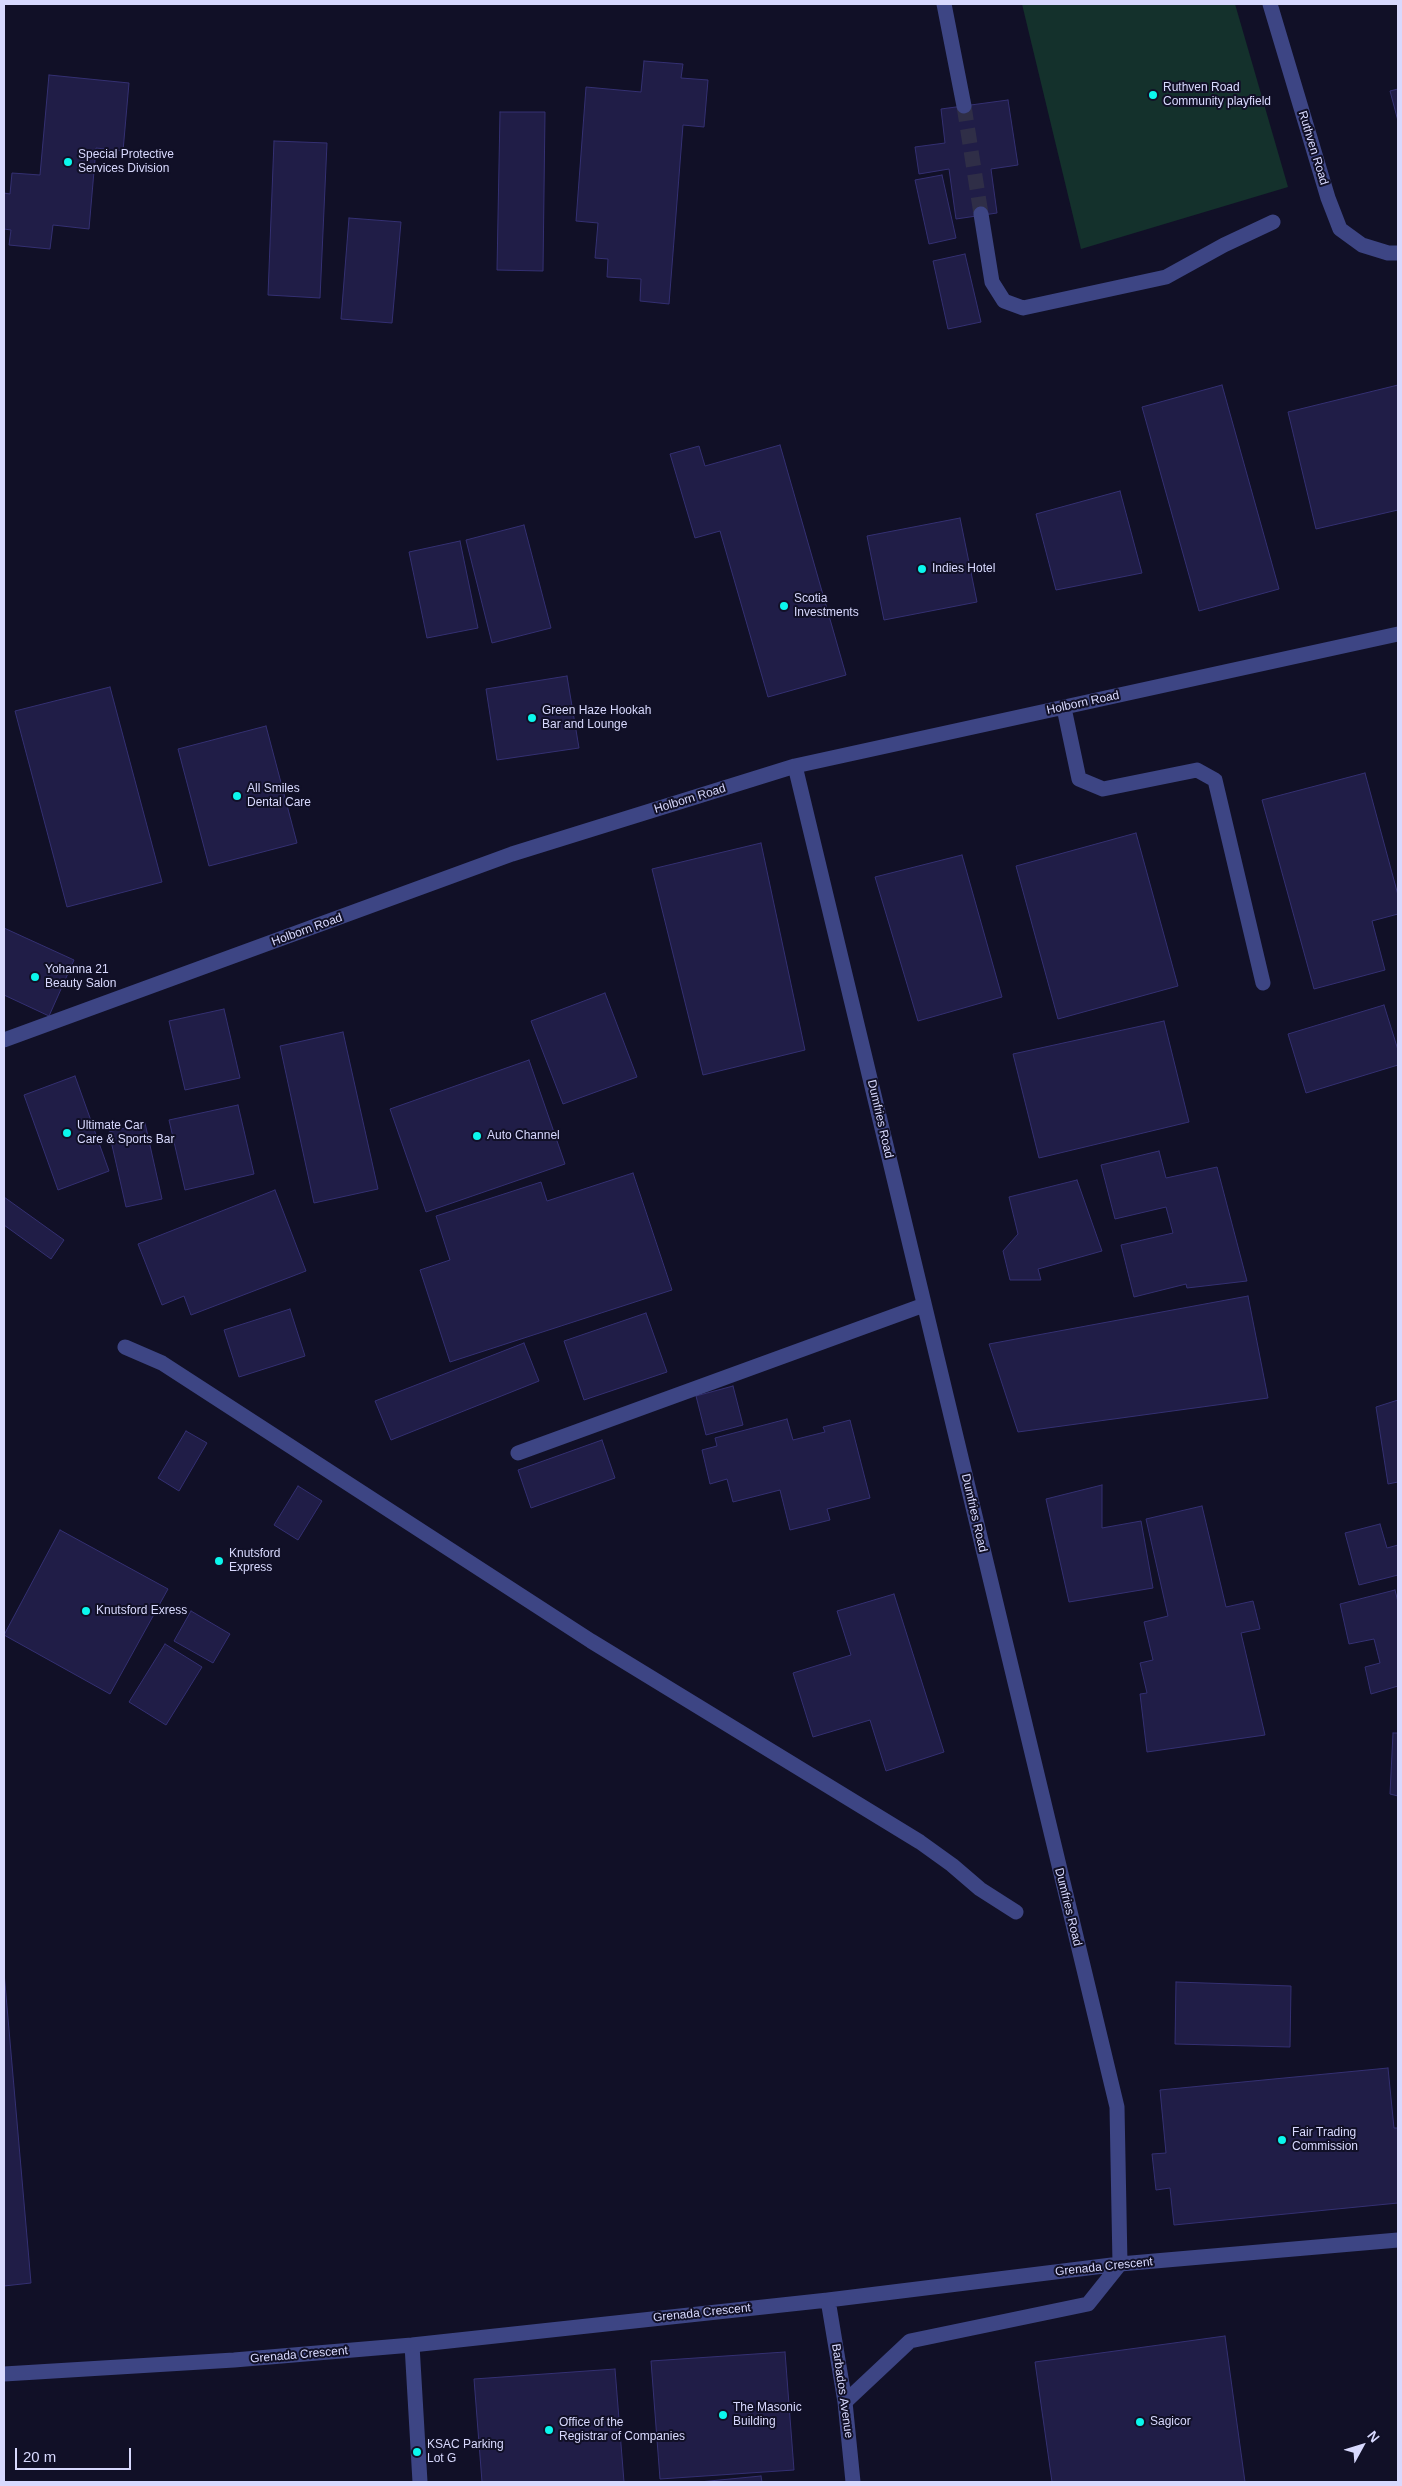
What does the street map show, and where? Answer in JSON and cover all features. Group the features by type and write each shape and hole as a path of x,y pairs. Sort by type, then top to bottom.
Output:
{"street":[{"path":"944,4 964,106"},
{"name":"Ruthven Road","path":"1270,4 1328,198 1340,229 1362,245 1388,253 1398,253"},
{"path":"981,214 992,282 1004,301 1023,308 1166,277 1224,244 1273,222"},
{"name":"Holborn Road","path":"4,1040 512,854 795,766 1398,634"},
{"path":"1064,708 1079,778 1104,789 1196,770 1215,780 1263,983"},
{"name":"Dumfries Road","path":"795,766 1116,2107 1120,2264"},
{"path":"518,1452 924,1305"},
{"path":"125,1347 162,1363 591,1641 920,1842 952,1865 980,1889 1016,1912"},
{"name":"Grenada Crescent","path":"4,2374 234,2360 412,2345 828,2300 1120,2264 1398,2240"},
{"path":"845,2402 910,2340 1088,2304 1120,2264"},
{"name":"Barbados Avenue","path":"828,2300 845,2402 853,2482"},
{"path":"412,2345 420,2482"}],"green space":[{"name":"Ruthven Road Community playfield","path":"1022,4 1235,4 1288,187 1081,249"}],"building":[{"path":"644,61 683,64 681,78 708,80 704,127 683,125 669,304 640,301 641,279 607,277 608,259 595,258 598,223 576,221 586,87 641,92"},
{"name":"Special Protective Services Division","path":"49,75 129,83 123,151 96,148 89,229 53,225 50,249 9,245 11,230 4,229 4,193 10,194 12,173 40,175"},
{"path":"1398,89 1398,121 1390,91"},
{"path":"1008,100 1018,165 991,169 997,213 956,219 949,169 919,174 915,147 945,143 941,109"},
{"path":"500,112 545,112 543,271 497,270"},
{"path":"274,141 327,143 320,298 268,295"},
{"path":"942,175 956,238 929,244 915,180"},
{"path":"349,218 401,222 392,323 341,319"},
{"path":"965,254 981,322 948,329 933,261"},
{"path":"1222,385 1279,589 1199,611 1142,407"},
{"path":"1398,385 1398,510 1316,529 1288,412"},
{"name":"Scotia Investments","path":"780,445 846,675 768,697 720,531 695,538 670,454 699,446 705,466"},
{"path":"1120,491 1142,573 1056,590 1036,514"},
{"name":"Indies Hotel","path":"960,518 977,602 884,620 867,536"},
{"path":"524,525 551,628 492,643 466,540"},
{"path":"460,541 478,628 427,638 409,552"},
{"name":"Green Haze Hookah Bar and Lounge","path":"567,676 579,748 497,760 486,689"},
{"path":"110,687 162,882 67,907 15,711"},
{"name":"All Smiles Dental Care","path":"266,726 297,843 209,866 178,749"},
{"path":"1365,773 1398,895 1398,914 1372,921 1385,970 1314,989 1262,800"},
{"path":"1136,833 1178,986 1058,1019 1016,866"},
{"path":"761,843 805,1050 703,1075 652,869"},
{"path":"962,855 1002,997 918,1021 875,877"},
{"name":"Yohanna 21 Beauty Salon","path":"4,928 74,960 49,1016 4,995"},
{"path":"605,993 637,1077 563,1104 531,1021"},
{"path":"1384,1005 1398,1050 1398,1065 1306,1093 1288,1034"},
{"path":"224,1009 240,1078 185,1090 169,1021"},
{"path":"1164,1021 1189,1122 1039,1158 1013,1054"},
{"path":"343,1032 378,1189 314,1203 280,1046"},
{"name":"Auto Channel","path":"529,1060 565,1164 426,1212 390,1109"},
{"name":"Ultimate Car Care & Sports Bar","path":"75,1076 109,1171 58,1190 24,1095"},
{"path":"238,1105 254,1174 185,1190 169,1120"},
{"path":"145,1123 162,1199 126,1207 109,1132"},
{"path":"1159,1151 1166,1178 1217,1167 1247,1281 1187,1288 1186,1284 1134,1297 1121,1245 1173,1233 1166,1207 1115,1219 1101,1165"},
{"path":"633,1173 672,1290 450,1362 420,1270 450,1260 436,1216 541,1182 547,1201"},
{"path":"1077,1180 1102,1251 1038,1269 1041,1280 1010,1280 1003,1251 1018,1234 1009,1197"},
{"path":"275,1190 306,1271 191,1315 184,1296 162,1305 138,1244"},
{"path":"4,1197 64,1240 51,1259 4,1225"},
{"path":"1248,1296 1268,1398 1018,1432 989,1344"},
{"path":"290,1309 305,1356 239,1377 224,1330"},
{"path":"646,1313 667,1372 584,1400 564,1341"},
{"path":"524,1343 539,1381 391,1440 375,1401"},
{"path":"733,1386 743,1425 706,1435 696,1396"},
{"path":"1398,1400 1398,1482 1388,1484 1376,1407"},
{"path":"787,1419 793,1440 825,1432 823,1427 850,1420 870,1498 827,1509 830,1520 790,1530 780,1490 733,1502 727,1479 710,1484 702,1450 717,1446 715,1438"},
{"path":"186,1431 207,1443 179,1491 158,1478"},
{"path":"602,1440 615,1478 531,1508 518,1470"},
{"path":"1102,1485 1102,1528 1141,1521 1153,1588 1069,1602 1046,1499"},
{"path":"298,1486 322,1501 298,1540 274,1525"},
{"path":"1202,1506 1226,1607 1253,1601 1260,1629 1241,1633 1265,1735 1147,1752 1140,1694 1147,1693 1140,1663 1153,1660 1144,1622 1168,1616 1146,1519"},
{"path":"1380,1524 1387,1548 1398,1545 1398,1575 1359,1585 1345,1533"},
{"name":"Knutsford Exress","path":"60,1530 168,1589 110,1694 4,1635"},
{"path":"1395,1590 1398,1602 1398,1686 1371,1694 1365,1667 1380,1663 1374,1639 1349,1644 1340,1604"},
{"path":"894,1594 944,1752 886,1771 870,1720 813,1737 793,1673 851,1655 837,1611"},
{"path":"191,1611 230,1634 213,1663 174,1641"},
{"path":"165,1644 202,1667 166,1725 129,1702"},
{"path":"1393,1733 1398,1733 1398,1796 1390,1794"},
{"path":"4,1972 31,2283 4,2286"},
{"path":"1176,1982 1291,1986 1290,2047 1175,2044"},
{"name":"Fair Trading Commission","path":"1388,2068 1394,2128 1398,2128 1398,2203 1174,2225 1170,2188 1156,2190 1152,2154 1166,2153 1160,2090"},
{"name":"Sagicor","path":"1225,2336 1245,2482 1052,2482 1035,2362"},
{"name":"The Masonic Building","path":"785,2352 794,2470 660,2479 651,2361"},
{"name":"Office of the Registrar of Companies","path":"615,2369 624,2482 482,2482 474,2379"},
{"path":"761,2476 762,2482 699,2482"}],"tunnel":[{"path":"964,106 981,214"}],"place":[{"name":"Ruthven Road Community playfield","path":"1153,95"},
{"name":"Special Protective Services Division","path":"68,162"},
{"name":"Indies Hotel","path":"922,569"},
{"name":"Scotia Investments","path":"784,606"},
{"name":"Green Haze Hookah Bar and Lounge","path":"532,718"},
{"name":"All Smiles Dental Care","path":"237,796"},
{"name":"Yohanna 21 Beauty Salon","path":"35,977"},
{"name":"Ultimate Car Care & Sports Bar","path":"67,1133"},
{"name":"Auto Channel","path":"477,1136"},
{"name":"Knutsford Express","path":"219,1561"},
{"name":"Knutsford Exress","path":"86,1611"},
{"name":"Fair Trading Commission","path":"1282,2140"},
{"name":"The Masonic Building","path":"723,2415"},
{"name":"Sagicor","path":"1140,2422"},
{"name":"Office of the Registrar of Companies","path":"549,2430"},
{"name":"KSAC Parking Lot G","path":"417,2452"}]}
